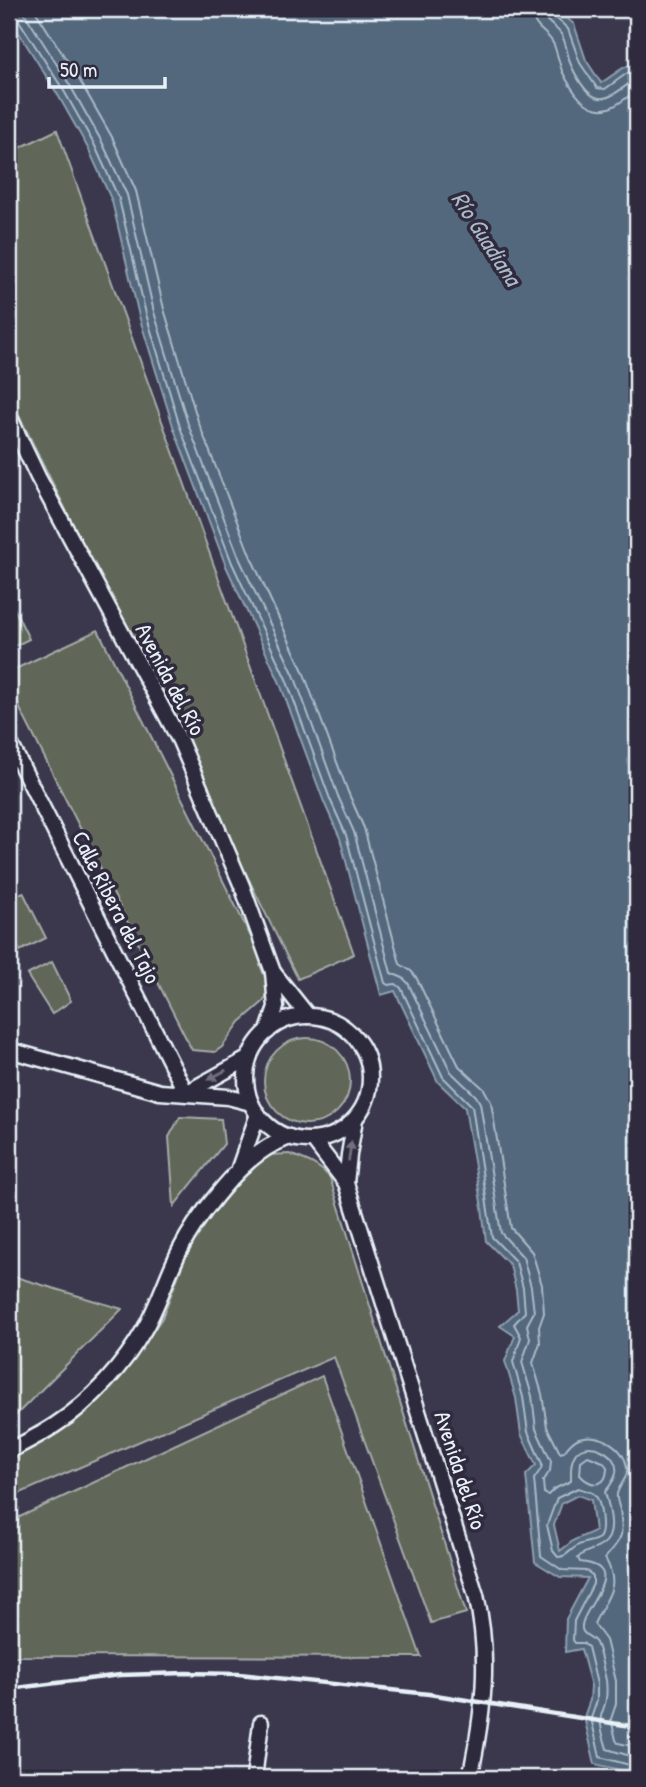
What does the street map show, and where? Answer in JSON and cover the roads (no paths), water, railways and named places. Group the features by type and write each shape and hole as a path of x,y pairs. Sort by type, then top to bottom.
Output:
{"street":[{"name":"Avenida del Río","path":"9,416 37,477 180,741 242,886 272,972 276,1007 268,1031"},
{"name":"Calle Ribera del Tajo","path":"9,741 186,1093"},
{"name":"Avenida del Río","path":"272,972 308,1016"},
{"path":"308,1016 328,1019 346,1029 365,1053 369,1062 371,1083 366,1102 355,1119 343,1130 329,1137 313,1140 289,1138 272,1128 255,1109 247,1088 246,1073 249,1058 268,1031 280,1022 308,1016"},
{"path":"9,1050 160,1092 228,1097 255,1109"},
{"path":"186,1093 249,1058"},
{"path":"239,1169 255,1109"},
{"name":"Avenida del Río","path":"346,1183 355,1119"},
{"path":"9,1451 57,1424 106,1380 126,1357 145,1328 193,1227 239,1169 266,1148 289,1138"},
{"name":"Avenida del Río","path":"313,1140 346,1183 477,1595 482,1622 485,1686 480,1730 470,1778"},
{"path":"254,1778 261,1723"},
{"path":"9,1776 21,1778"}],"water":[{"name":"Río Guadiana","path":"9,9 555,9 574,24 586,60 601,83 634,64 637,55 637,1774 595,1764 584,1717 590,1700 591,1686 581,1649 565,1652 566,1619 588,1578 560,1577 535,1562 526,1475 536,1465 521,1434 516,1398 505,1361 515,1336 500,1326 518,1310 516,1290 510,1265 486,1241 465,1108 438,1082 395,991 381,995 340,838 279,681 226,566 174,429 139,316 112,201 89,150 9,17","holes":["578,1495 591,1500 595,1531 574,1540 560,1551 554,1525 562,1503"]}],"railway":[{"path":"9,1689 120,1675 239,1674 429,1694 637,1727"}]}
